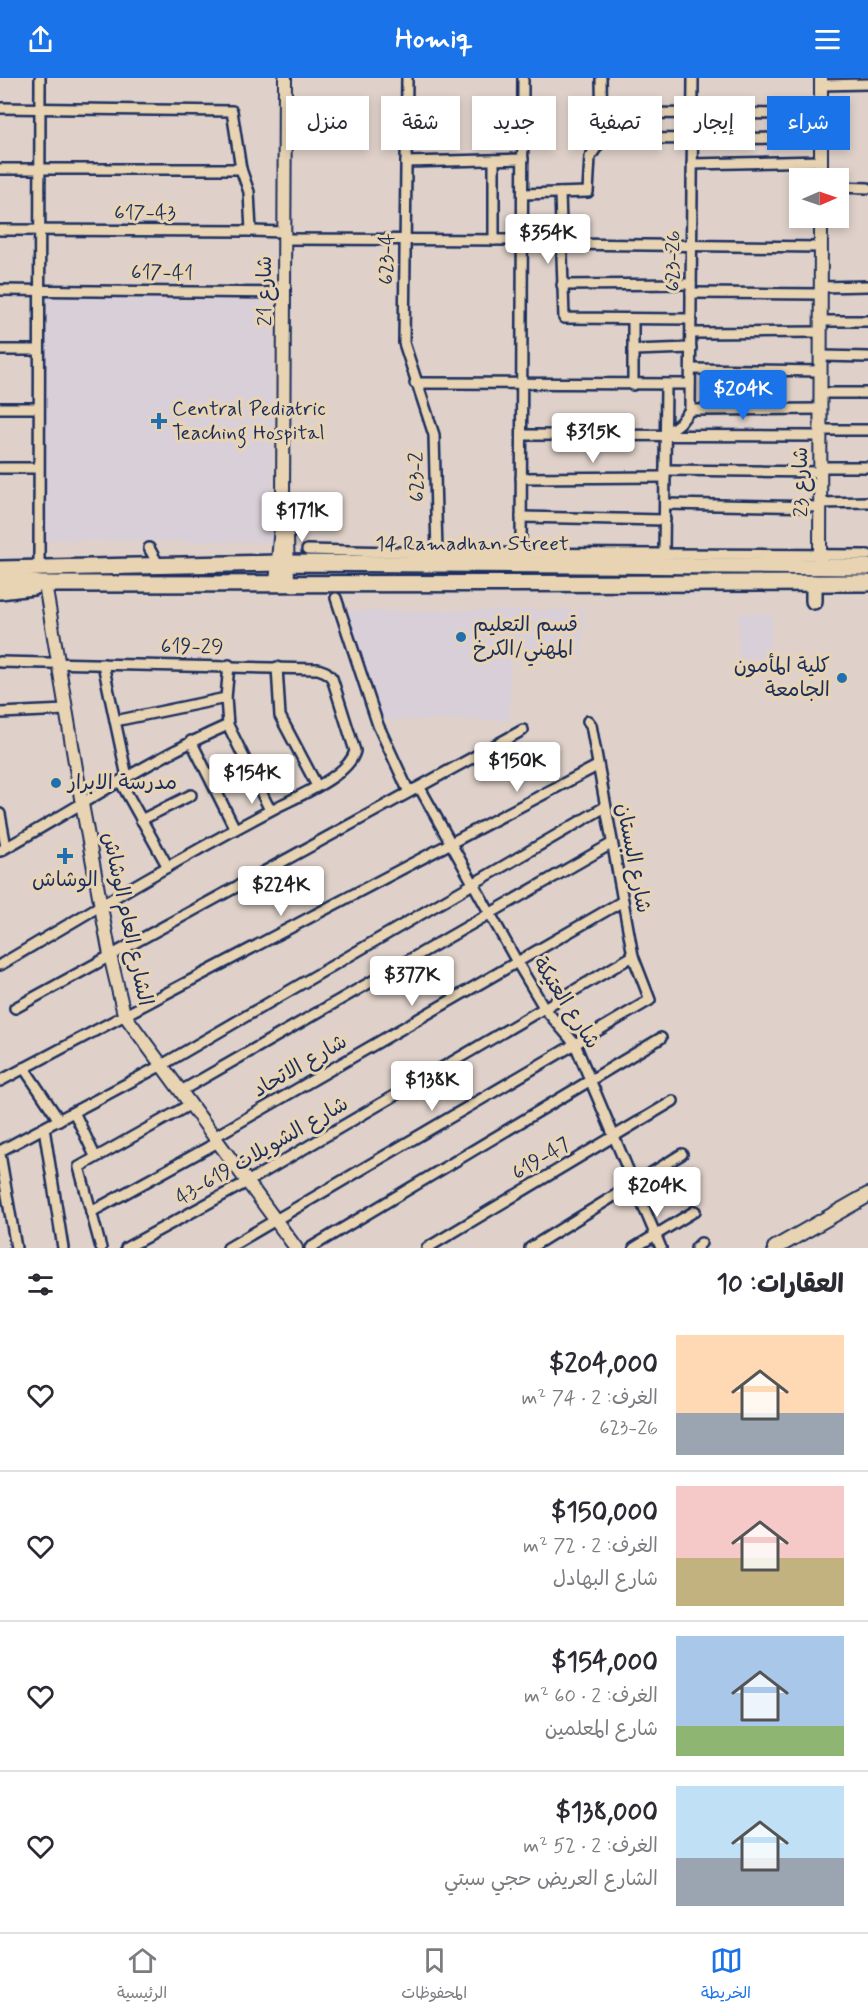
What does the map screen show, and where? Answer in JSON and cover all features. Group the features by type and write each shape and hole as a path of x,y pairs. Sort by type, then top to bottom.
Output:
{"main road":[{"path":"377,564 391,552"},
{"name":"14 Ramadhan Street","path":"5,572 39,568 158,564 283,563 820,561 868,567"},
{"name":"14 Ramadhan Street","path":"5,572 43,584 868,583"},
{"name":"14 Ramadhan Street","path":"0,591 30,589 43,584"},
{"path":"814,584 814,601"},
{"path":"775,1248 810,1226 868,1196"}],"street":[{"path":"39,568 37,468 40,78"},
{"name":"شارع 21","path":"282,584 285,78"},
{"name":"623-4","path":"407,78 404,343 414,367 415,383 434,435"},
{"path":"521,554 523,78"},
{"path":"601,78 602,96"},
{"name":"623-26","path":"693,78 693,96"},
{"path":"821,81 868,84"},
{"path":"0,108 232,111 241,169 249,192 251,231"},
{"path":"523,194 588,192 590,157 595,150"},
{"name":"623-26","path":"690,410 692,150"},
{"path":"821,150 821,168"},
{"path":"494,159 494,240"},
{"path":"406,162 523,159"},
{"path":"692,164 821,161"},
{"path":"0,169 241,169"},
{"path":"849,187 868,188"},
{"path":"560,193 562,313 567,320 691,320"},
{"name":"شارع 23","path":"820,561 821,228"},
{"name":"617-43","path":"0,230 251,231 284,236 405,240 522,240"},
{"path":"562,244 821,247"},
{"path":"562,285 821,290 868,286"},
{"name":"617-41","path":"0,290 284,293"},
{"path":"633,320 633,386"},
{"path":"691,333 821,326 868,321"},
{"path":"633,350 691,348"},
{"path":"0,350 39,350"},
{"path":"820,357 868,357"},
{"path":"691,369 820,371"},
{"path":"415,383 522,381 633,386 690,384"},
{"path":"664,554 666,385"},
{"path":"820,393 868,393"},
{"path":"0,408 38,408"},
{"path":"666,434 680,423 690,410 820,409"},
{"path":"522,435 820,433 868,430"},
{"name":"623-2","path":"434,435 437,553"},
{"path":"521,478 868,467"},
{"path":"0,468 37,468"},
{"path":"665,504 820,505 868,502"},
{"path":"521,517 665,520"},
{"path":"149,548 158,564"},
{"path":"307,550 664,554 737,561"},
{"path":"820,561 868,555"},
{"name":"الشارع العام الوشاش","path":"43,584 110,955 124,1014 296,1248"},
{"path":"336,598 378,725 408,790 420,788"},
{"name":"619-29","path":"0,662 277,667 326,672 332,678 354,751 348,767 317,786"},
{"path":"103,663 116,721 123,779 141,820 168,867"},
{"path":"229,666 226,698 228,725 270,810"},
{"path":"0,965 101,904 317,786 280,716 277,667"},
{"path":"116,721 226,698"},
{"path":"0,713 66,711"},
{"name":"شارع البستان","path":"575,1044 650,1000 633,956 591,725 588,721"},
{"path":"0,814 3,849 191,741 228,725"},
{"path":"15,1008 524,730"},
{"path":"191,741 235,829"},
{"path":"0,1068 3,1079 597,765"},
{"name":"شارع العتيکة","path":"420,788 517,962 545,1008 575,1044 592,1079 661,1248"},
{"path":"141,820 191,795"},
{"path":"16,1248 0,1153 162,1065 605,807"},
{"path":"181,1091 489,912 611,844"},
{"name":"شارع الاتحاد","path":"91,1212 622,901"},
{"name":"شارع الشويلات 619-43","path":"126,1248 248,1182 633,956"},
{"path":"310,1248 661,1038"},
{"path":"228,1248 575,1044"},
{"path":"24,1068 59,1120"},
{"name":"619-47","path":"426,1248 673,1101"},
{"path":"101,1248 79,1167 191,1104"},
{"path":"74,1112 95,1156"},
{"path":"44,1128 63,1248"},
{"path":"530,1248 682,1154"},
{"path":"634,1248 695,1211"}],"shaded area":[{"name":"Central Pediatric Teaching Hospital","path":"47,297 274,301 272,542 44,540"},
{"path":"584,610 581,655 510,657 510,720 384,720 345,611"},
{"path":"740,613 772,614 770,659 738,658"}],"place":[{"name":"Central Pediatric Teaching Hospital","path":"159,421"},
{"name":"قسم التعليم المهني/الكرخ","path":"461,637"},
{"name":"كلية المأمون الجامعة","path":"842,678"},
{"name":"مدرسة الابرار","path":"56,783"},
{"name":"الوشاش","path":"65,856"}]}
